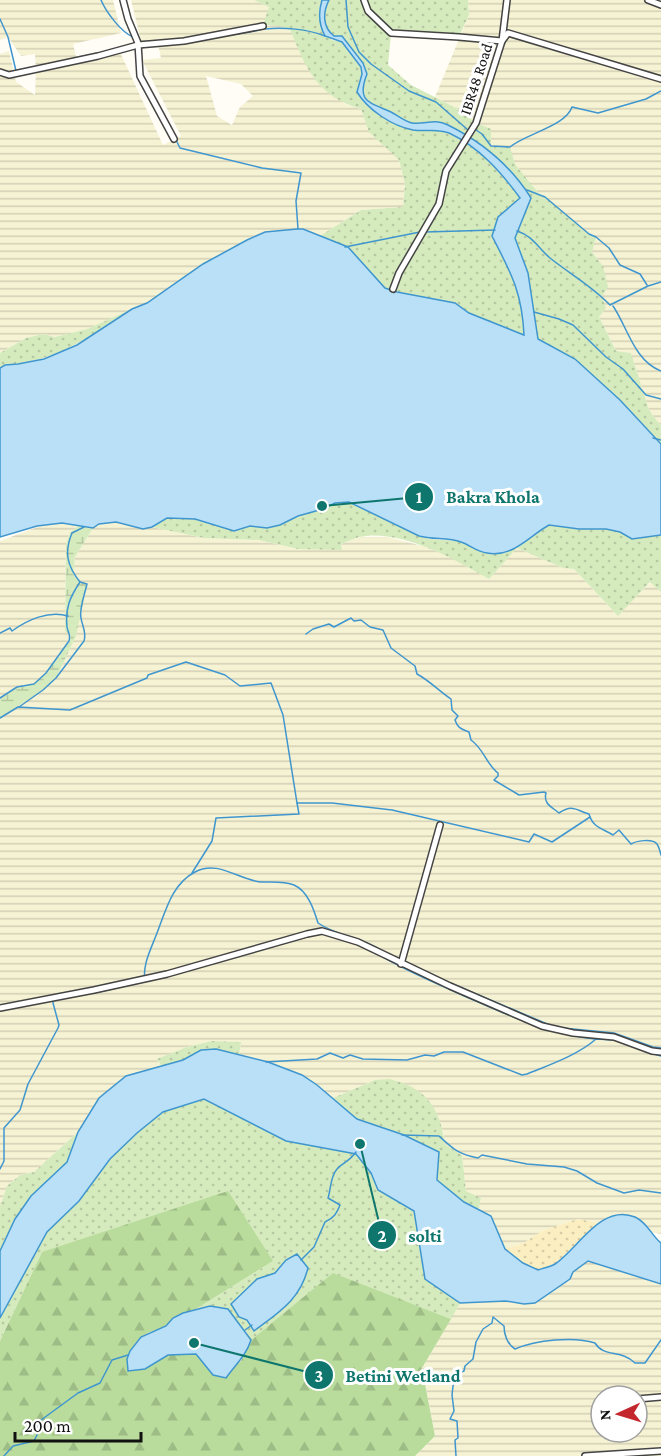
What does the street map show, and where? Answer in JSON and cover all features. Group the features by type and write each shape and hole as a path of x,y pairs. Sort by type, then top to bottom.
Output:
{"street":[{"path":"123,0 138,45 140,76 174,138"},
{"path":"364,0 368,11 391,33 502,41 508,33 661,79"},
{"name":"IBR48 Road","path":"393,289 399,273 439,204 446,171 476,123 502,41 507,0"},
{"path":"648,0 661,5"},
{"path":"0,72 9,75 138,45 184,41 263,26"},
{"path":"401,964 440,825"},
{"path":"0,1008 167,974 315,932 358,942 401,964 542,1026 573,1033 614,1037 661,1052"},
{"path":"585,1456 661,1451"}],"shaded area":[{"path":"0,0 113,0 121,33 73,44 77,60 119,50 163,145 181,136 142,60 161,58 158,44 142,45 131,0 254,0 270,7 263,26 279,25 291,28 345,104 361,109 370,132 399,160 405,184 403,207 361,210 320,236 303,229 265,232 203,264 147,303 87,329 55,337 43,334 26,338 0,353 0,54 9,51 16,82 35,95 36,72 35,54 21,56 8,37 0,40","holes":["206,76 241,84 253,96 240,107 232,125 217,116"]},
{"path":"468,0 661,0 661,426 649,410 631,353 616,351 599,317 603,266 592,252 589,234 546,197 540,195 515,164 509,147 491,146 476,123 458,109 435,97 469,15"},
{"path":"116,522 143,529 152,527 204,538 259,540 298,549 342,549 341,544 360,537 388,537 426,547 455,559 489,579 517,548 563,568 574,569 617,615 651,582 661,592 661,1234 651,1232 647,1225 617,1216 598,1223 578,1219 541,1231 524,1243 505,1249 491,1216 479,1209 481,1198 466,1191 462,1155 445,1144 443,1130 375,1080 333,1098 302,1075 268,1062 239,1056 241,1042 212,1041 187,1047 157,1060 162,1067 126,1076 99,1098 78,1132 34,1172 20,1175 7,1186 0,1206 0,718 56,678 76,636 80,582 73,574 75,557 93,528 99,524"},
{"path":"62,523 78,526 70,533 66,544 65,631 71,636 46,673 34,684 17,687 0,698 0,541 43,525"},
{"path":"588,1261 661,1284 661,1456 415,1456 435,1436 422,1368 460,1303 506,1301 535,1303 570,1280 573,1272"}],"green space":[{"path":"254,0 322,0 319,9 321,28 332,40 342,42 361,67 362,74 357,92 365,104 409,129 440,131 460,139 489,161 505,179 520,199 498,217 492,236 505,261 518,295 524,336 469,313 455,303 384,288 348,247 320,236 361,210 403,207 405,184 399,160 369,132 361,109 334,97 323,89 308,68 290,29 263,25 269,7"},
{"path":"329,0 468,0 469,15 459,37 391,34 388,65 411,85 458,109 476,123 491,129 491,146 510,147 515,164 540,195 546,197 589,234 596,237 592,252 603,266 608,287 602,296 606,308 599,317 616,351 631,353 649,410 661,426 661,444 620,400 575,359 538,339 528,273 515,238 531,198 515,175 484,147 448,125 438,122 409,122 367,100 363,90 367,74 363,63 342,36 334,36 327,28 325,15"},
{"path":"132,309 72,346 40,359 5,365 0,368 0,353 26,338 43,334 55,337 87,329"},
{"path":"342,501 349,501 419,536 459,541 486,553 494,554 505,553 549,524 579,529 606,529 620,532 632,539 661,535 661,592 650,582 618,616 574,569 563,568 517,548 489,579 426,547 391,537 375,535 359,537 341,544 342,550 298,549 259,540 204,538 152,527 167,518 195,519 234,531 250,526 267,528"},
{"path":"78,526 93,528 75,557 73,574 80,582 87,584 76,636 56,678 43,690 0,718 0,698 17,687 34,684 46,673 69,641 71,636 65,631 66,544 70,533"},
{"path":"212,1041 241,1042 239,1056 216,1049 201,1050 183,1060 162,1067 157,1059 187,1047"},
{"path":"389,1079 412,1087 421,1093 435,1109 445,1144 462,1155 466,1191 481,1198 479,1209 464,1202 437,1180 439,1152 404,1135 357,1119 333,1098 375,1080"},
{"path":"204,1098 286,1141 356,1154 371,1173 378,1190 414,1211 425,1279 460,1303 451,1319 333,1274 251,1340 245,1330 210,1306 196,1309 273,1261 42,1252 0,1341 0,1318 47,1232 79,1201 110,1159 137,1133 163,1112"},
{"path":"78,1132 67,1162 31,1196 15,1219 0,1251 0,1206 7,1186 20,1175 34,1172"},
{"path":"228,1191 273,1261 196,1309 144,1335 130,1351 127,1359 145,1369 168,1355 196,1354 226,1378 241,1361 251,1340 333,1273 451,1319 422,1368 435,1436 415,1456 0,1456 0,1341 42,1252"}],"sand":[{"path":"578,1219 598,1223 554,1265 538,1270 523,1263 505,1249 524,1243 541,1231"}],"water":[{"path":"322,0 329,0 325,14 327,28 334,36 342,36 363,63 367,74 363,90 367,100 409,122 438,122 461,132 484,147 505,165 531,198 515,238 528,273 538,339 575,359 620,400 661,444 661,535 632,539 620,532 606,529 579,529 549,525 513,549 496,554 480,551 456,540 419,536 349,502 335,503 267,528 250,526 234,531 195,519 167,518 152,527 143,529 116,522 99,524 93,528 62,523 37,526 0,537 0,368 5,365 44,359 77,345 132,309 147,303 203,264 265,232 303,229 348,247 385,288 455,303 469,313 524,335 518,295 505,261 492,236 498,217 520,198 489,161 470,145 449,133 405,128 389,121 367,105 357,92 362,74 361,67 342,42 325,36 323,32 320,23"},
{"path":"216,1049 268,1062 302,1075 357,1119 404,1135 439,1152 437,1180 464,1202 491,1216 505,1249 523,1263 538,1270 555,1264 591,1230 611,1216 623,1214 635,1217 643,1222 661,1243 661,1284 588,1261 573,1272 570,1279 535,1303 506,1301 460,1303 425,1279 414,1211 378,1190 371,1173 356,1154 286,1141 204,1099 163,1112 110,1159 79,1201 47,1232 0,1318 0,1251 15,1219 31,1196 67,1162 78,1132 99,1098 126,1076 183,1060 201,1050"},
{"path":"297,1254 308,1268 300,1289 272,1318 254,1331 247,1320 239,1317 231,1304 257,1279 275,1273 286,1260"},
{"path":"210,1306 228,1309 251,1340 243,1356 226,1378 213,1375 196,1354 168,1355 145,1369 128,1371 127,1359 130,1351 141,1337 166,1326 173,1318 183,1313"}],"waterway":[{"path":"101,0 114,21 133,37"},
{"path":"346,0 348,27 359,52 371,64 409,91 436,102 468,130"},
{"path":"0,19 8,37 16,71"},
{"path":"265,29 295,29 325,36"},
{"path":"212,38 260,30"},
{"path":"12,77 31,73"},
{"path":"476,130 491,146 510,147 554,125 568,114 572,107 598,113 646,99 661,91"},
{"path":"176,140 180,148 262,168 301,173 296,201 298,229"},
{"path":"527,190 545,197 589,234 596,237 609,248 620,265 640,274 647,285"},
{"path":"425,232 495,230"},
{"path":"517,231 531,239 550,258 610,305 661,282"},
{"path":"345,247 420,232"},
{"path":"613,306 638,351 652,366 661,371"},
{"path":"534,312 573,325 606,357 623,369 646,395 661,399"},
{"path":"653,438 661,440"},
{"path":"0,698 17,687 34,684 46,673 69,641 68,608 80,582 68,559 68,546 72,533 84,527"},
{"path":"19,707 56,678 84,641 81,610 87,584 80,582"},
{"path":"0,633 10,628 12,631 24,623 46,615 68,616"},
{"path":"306,634 329,624 334,627 351,618 383,630 391,648 415,666 417,674 451,699 452,710 458,716 455,720 457,725 469,732 471,740 498,773 494,780 519,795 544,792 547,803 559,813 571,808 589,814 598,827 613,835 619,830 631,844 644,841 655,842 661,855"},
{"path":"0,718 18,707 70,710 147,678 148,675 186,662 225,675 240,686 271,683 283,715 297,803"},
{"path":"192,873 212,841 216,818 299,814 297,803 332,803 392,810 529,842 534,834 552,842 590,817"},
{"path":"144,982 148,957 171,898 187,877 204,869 221,869 254,881 294,885 307,896 318,923 382,951"},
{"path":"149,981 310,936"},
{"path":"385,958 431,981 526,1022 559,1033 595,1039"},
{"path":"443,980 552,1026"},
{"path":"94,993 139,983"},
{"path":"0,1169 4,1161 4,1128 20,1110 28,1084 59,1025 54,1000"},
{"path":"563,1028 614,1033 661,1048"},
{"path":"266,1062 317,1059 330,1053 343,1058 350,1055 363,1059 407,1060 444,1052 463,1052 522,1075 572,1055 596,1039 614,1040"},
{"path":"644,1051 661,1056"},
{"path":"402,1135 439,1136 456,1150 478,1158 482,1155 527,1164 564,1167 624,1193 639,1190 661,1193"},
{"path":"301,1260 314,1247 325,1222 338,1210 340,1205 328,1198 332,1179 337,1169 356,1152"},
{"path":"456,1456 457,1421 450,1419 454,1411 453,1386 459,1373 464,1371 465,1366 473,1359 476,1342 483,1329 492,1323 493,1317 504,1326 506,1339 515,1349 544,1341 577,1340 595,1343 599,1348 624,1356 635,1363 645,1363 661,1340"},
{"path":"245,1330 252,1325"},
{"path":"4,1456 13,1446 34,1441 38,1433 37,1423 78,1393 100,1383 112,1360 128,1355"}],"place":[{"name":"Bakra Khola","path":"322,506"},
{"name":"solti","path":"360,1144"},
{"name":"Betini Wetland","path":"194,1343"}]}
